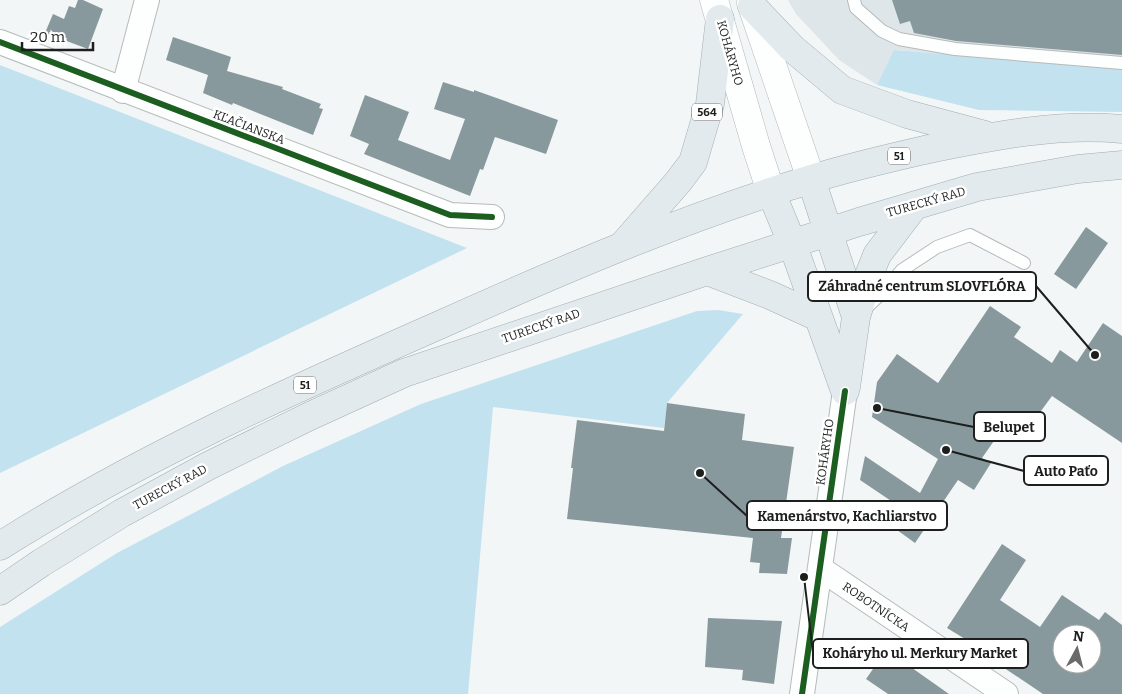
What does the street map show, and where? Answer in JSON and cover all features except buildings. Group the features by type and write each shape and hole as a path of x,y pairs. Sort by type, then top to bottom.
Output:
{"main road":[{"path":"751,3 792,48 842,90 907,114 988,136"},
{"path":"751,3 856,317"},
{"name":"KOHÁRYHO","path":"717,10 771,192"},
{"name":"564","path":"622,247 693,162 710,104 717,10"},
{"name":"51","path":"0,546 95,489 173,448 338,370 513,292 736,203 811,179 988,136 1053,130 1122,129"},
{"name":"TURECKÝ RAD","path":"0,591 41,563 122,513 208,466 310,416 404,374 706,271 915,205 977,187 1078,169 1122,165"},
{"path":"771,192 792,243 845,391"},
{"path":"845,391 856,317 877,255 915,205"},
{"path":"706,271 770,295 818,317"}],"street":[{"path":"123,91 147,0"},
{"name":"KĽAČIANSKA","path":"0,42 123,91 450,215 492,217"},
{"name":"KOHÁRYHO","path":"802,694 845,391"},
{"name":"ROBOTNÍCKA","path":"821,569 1006,694"}],"lane":[{"path":"854,0 856,8 882,31 899,39 955,49 1122,63"},
{"path":"856,317 885,290 902,270 937,247 970,235 1024,263"}],"shaded area":[{"path":"788,0 1122,0 1122,68 895,50 877,85 839,60 796,14"},
{"path":"894,50 1122,68 1122,112 979,110 877,85"},
{"path":"0,65 467,248 0,473"},
{"path":"718,310 743,314 667,403 664,428 493,407 468,694 0,694 0,627 117,553 283,466 421,404 697,311"}],"cycle path":[{"path":"0,42 450,215 492,217"},
{"path":"802,694 845,391"}],"place":[{"name":"Záhradné centrum SLOVFLÓRA","path":"1095,355"},
{"name":"Belupet","path":"877,408"},
{"name":"Auto Paťo","path":"946,450"},
{"name":"Kamenárstvo, Kachliarstvo","path":"700,473"},
{"name":"Koháryho ul. Merkury Market","path":"804,577"}]}
